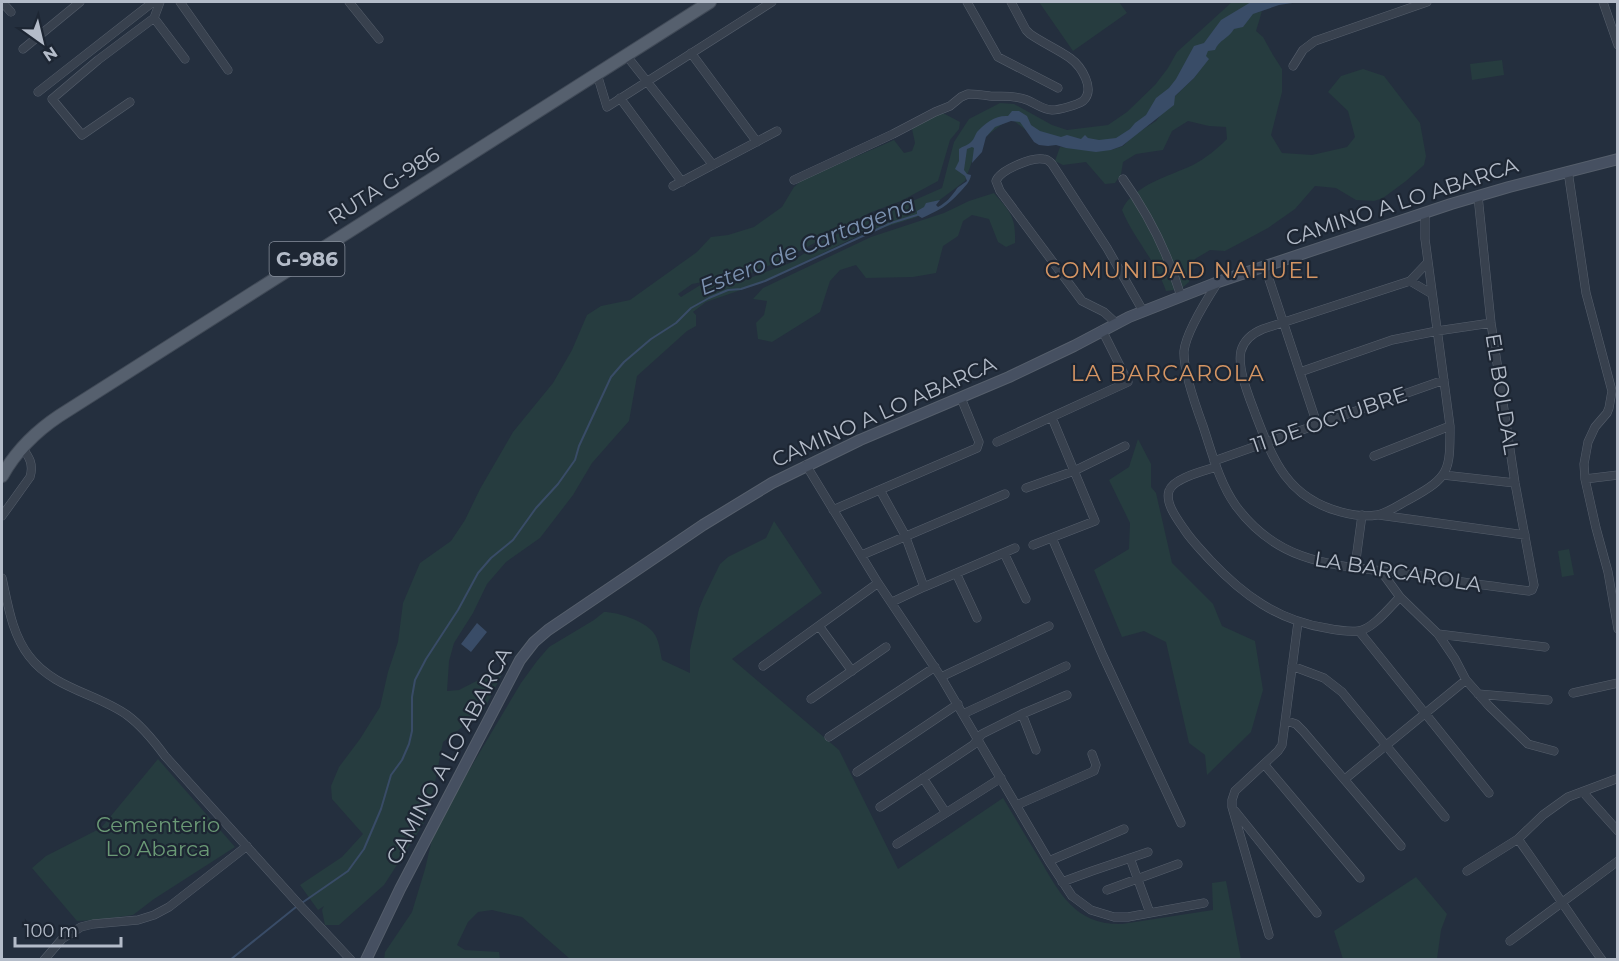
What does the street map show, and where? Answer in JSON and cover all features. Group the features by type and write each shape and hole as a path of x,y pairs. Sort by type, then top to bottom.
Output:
{"main road":[{"name":"RUTA G-986","path":"2,476 22,447 40,429 58,416 710,2"},
{"name":"CAMINO A LO ABARCA","path":"366,960 400,889 520,660 534,642 548,630 703,525 749,496 806,465 961,398 1074,346 1143,311 1218,282 1478,196 1617,159"}],"street":[{"path":"2,2 11,12"},
{"path":"22,48 80,2"},
{"path":"130,102 82,135 52,99 40,90 153,2"},
{"path":"52,99 98,60 154,18 160,2"},
{"path":"180,2 228,70"},
{"path":"349,2 380,39"},
{"path":"597,74 607,107 772,2"},
{"path":"967,2 998,57 1058,88"},
{"path":"794,180 950,106 968,94 1016,97 1052,110 1082,102 1087,95 1088,87 1078,66 1071,58 1030,34 1011,2"},
{"path":"1293,66 1303,50 1315,41 1427,2"},
{"path":"1603,2 1617,45"},
{"path":"154,18 185,59"},
{"path":"691,53 757,142"},
{"path":"626,55 713,165"},
{"path":"620,98 682,182"},
{"path":"673,186 777,131"},
{"path":"1116,323 1104,312 1082,301 1000,191 996,181 998,176 1018,165 1041,159 1052,164 1107,248 1143,311"},
{"path":"1568,171 1586,293 1612,390 1609,408 1595,427 1588,442 1584,464 1585,479 1608,572 1617,629"},
{"path":"1123,179 1142,206 1158,235 1182,296"},
{"name":"EL BOLDAL","path":"1478,196 1491,323 1515,483 1534,585 1532,590"},
{"path":"1379,515 1429,488 1443,475 1449,460 1450,426 1425,239 1425,213"},
{"path":"1428,262 1410,281 1254,333 1244,343 1240,356 1244,379 1267,443 1283,474 1303,494 1328,508 1346,513 1379,515 1525,535"},
{"path":"1265,267 1317,424"},
{"path":"1410,281 1432,294"},
{"name":"LA BARCAROLA","path":"1218,282 1186,339 1185,363 1194,399 1223,485 1236,506 1253,525 1284,548 1330,565 1532,590"},
{"path":"1300,372 1392,340 1491,323"},
{"path":"997,442 1128,382 1102,330"},
{"name":"11 DE OCTUBRE","path":"1359,631 1329,629 1299,622 1262,605 1230,581 1192,540 1175,515 1168,498 1169,490 1179,480 1267,443 1444,380"},
{"path":"833,510 978,447 979,442 961,398"},
{"path":"1033,545 1095,521 1052,418"},
{"path":"1374,456 1450,426"},
{"path":"1026,488 1074,471 1125,446"},
{"path":"2,516 32,473 30,460 22,447"},
{"path":"806,465 878,583 941,676 1049,861 1077,901 1099,914 1120,917 1204,903"},
{"path":"1443,475 1515,483"},
{"path":"1585,479 1617,475"},
{"path":"880,490 905,535 924,586"},
{"path":"861,555 1005,494"},
{"path":"1355,567 1362,515"},
{"path":"1052,538 1103,656 1181,823"},
{"path":"892,602 1015,548"},
{"path":"1004,553 1026,599"},
{"path":"1381,571 1400,597 1438,634 1466,680 1478,694 1528,744 1554,751"},
{"path":"1608,572 1617,571"},
{"path":"956,573 978,618"},
{"path":"2,578 13,624 22,644 36,663 51,677 127,716 147,733 351,960"},
{"path":"763,666 878,583"},
{"path":"1400,597 1369,628 1359,631 1489,793"},
{"path":"1269,935 1232,807 1232,800 1235,791 1282,745 1299,622"},
{"path":"819,626 852,671"},
{"path":"941,676 1049,626"},
{"path":"1438,634 1545,647"},
{"path":"811,699 885,647"},
{"path":"963,714 1066,666"},
{"path":"1292,666 1324,678 1342,692 1445,817"},
{"path":"829,737 935,667"},
{"path":"1345,779 1466,680"},
{"path":"1573,693 1617,683"},
{"path":"1478,694 1548,700"},
{"path":"880,807 973,745 982,734 1067,695"},
{"path":"857,771 958,704"},
{"path":"1022,714 1036,750"},
{"path":"1287,721 1299,726 1401,846"},
{"path":"1017,805 1094,771 1096,765 1092,754"},
{"path":"1264,764 1360,878"},
{"path":"923,778 946,813"},
{"path":"897,844 1001,778"},
{"path":"1467,871 1518,839 1543,815 1568,797 1616,779"},
{"path":"1583,792 1617,831"},
{"path":"1232,807 1317,913"},
{"path":"1049,861 1124,829"},
{"path":"1518,839 1602,960"},
{"path":"44,960 62,939 81,927 138,920 169,907 247,846"},
{"path":"1062,882 1148,852"},
{"path":"1130,858 1150,913"},
{"path":"1510,941 1617,861"},
{"path":"1107,890 1178,864"}],"green space":[{"path":"1039,2 1119,2 1127,13 1073,51"},
{"path":"1232,2 1271,2 1256,13 1262,11 1256,31 1263,37 1282,69 1282,92 1271,135 1282,153 1312,155 1347,147 1355,137 1348,111 1328,92 1341,76 1363,69 1384,76 1420,123 1426,156 1424,165 1383,198 1374,201 1356,200 1336,188 1315,186 1295,209 1268,228 1225,251 1210,250 1195,259 1189,282 1181,289 1166,291 1157,270 1122,210 1127,201 1143,188 1193,165 1211,153 1227,139 1226,127 1188,121 1172,131 1163,150 1136,154 1123,162 1121,174 1115,183 1105,184 1086,162 1063,165 1055,161 1060,147 1111,150 1123,146 1134,135 1156,121 1208,59 1153,115 1114,141 1039,140 1014,121 1006,121 979,142 965,181 917,217 860,235 761,283 706,302 693,312 696,315 696,326 687,331 637,376 629,421 592,463 573,495 540,538 506,562 487,584 473,613 454,643 449,661 447,691 459,690 506,666 484,710 443,742 424,823 384,885 339,925 325,925 322,910 324,906 318,910 300,885 342,857 363,834 332,799 331,786 339,767 380,707 398,642 403,603 420,563 451,541 513,432 553,383 572,350 587,315 601,306 630,300 697,252 711,237 728,235 754,227 782,207 794,187 802,180 894,140 904,153 912,151 915,143 912,129 941,112 960,122 959,129 950,140 938,181 901,201 869,213 787,258 734,280 713,280 692,284 678,294 681,297 702,284 736,283 790,263 824,240 942,188 954,142 969,119 1000,103 1014,104 1052,125 1067,130 1108,125 1127,112 1155,85 1177,52"},
{"path":"1502,60 1504,75 1472,80 1470,64"},
{"path":"994,193 1011,215 1015,243 1006,247 998,242 989,219 972,215 963,221 958,236 943,246 936,273 913,277 866,278 856,265 840,270 830,281 820,312 772,342 758,339 756,323 764,315 767,301 753,299 763,288 871,237 944,213 969,201"},
{"path":"1138,439 1151,464 1151,487 1156,493 1172,563 1213,604 1222,626 1255,641 1263,690 1251,732 1207,775 1205,755 1189,743 1166,642 1144,631 1122,637 1094,570 1129,549 1130,523 1109,480 1129,467"},
{"path":"774,521 822,593 732,659 839,750 898,869 1003,798 1062,895 1081,913 1092,919 1122,924 1213,910 1212,883 1226,881 1241,959 570,959 522,917 492,910 478,912 468,922 457,945 465,950 499,952 500,959 384,960 385,952 412,912 433,835 443,814 521,683 549,647 604,612 616,614 649,628 657,638 662,660 690,673 690,650 699,609 720,564 728,557 766,538"},
{"path":"1569,549 1574,575 1562,577 1558,551"},
{"name":"Cementerio Lo Abarca","path":"158,759 235,847 133,915 77,921 32,868 46,856 101,828"},
{"path":"1416,877 1447,914 1441,930 1437,959 1343,959 1334,931"}],"water":[{"path":"1251,2 1299,2 1279,5 1253,14 1243,27 1234,29 1215,50 1208,51 1206,56 1209,59 1194,78 1175,96 1174,105 1122,146 1096,152 1056,145 1039,145 1034,142 1020,122 1011,121 995,127 986,137 982,152 972,163 974,148 967,149 964,170 971,175 968,183 956,196 929,215 922,218 917,215 917,211 926,203 940,200 936,205 938,207 944,203 958,187 967,181 965,176 955,169 959,161 959,149 971,142 977,132 987,123 995,118 1008,116 1012,111 1019,111 1027,116 1031,125 1040,131 1061,137 1067,135 1081,139 1085,135 1088,138 1099,140 1116,138 1146,115 1156,98 1169,88 1194,46 1204,43 1221,20"},
{"path":"477,623 487,632 471,652 461,644"}],"waterway":[{"name":"Estero de Cartagena","path":"230,960 296,907 348,871 364,849 381,809 391,775 402,760 409,744 415,680 426,659 458,610 478,573 491,558 513,540 575,460 579,446 611,377 624,362 651,339 676,323 691,308 709,298 728,290 741,289 765,281 891,223 917,215"}],"district":[{"name":"COMUNIDAD NAHUEL","path":"1182,270"},
{"name":"LA BARCAROLA","path":"1168,373"}]}
